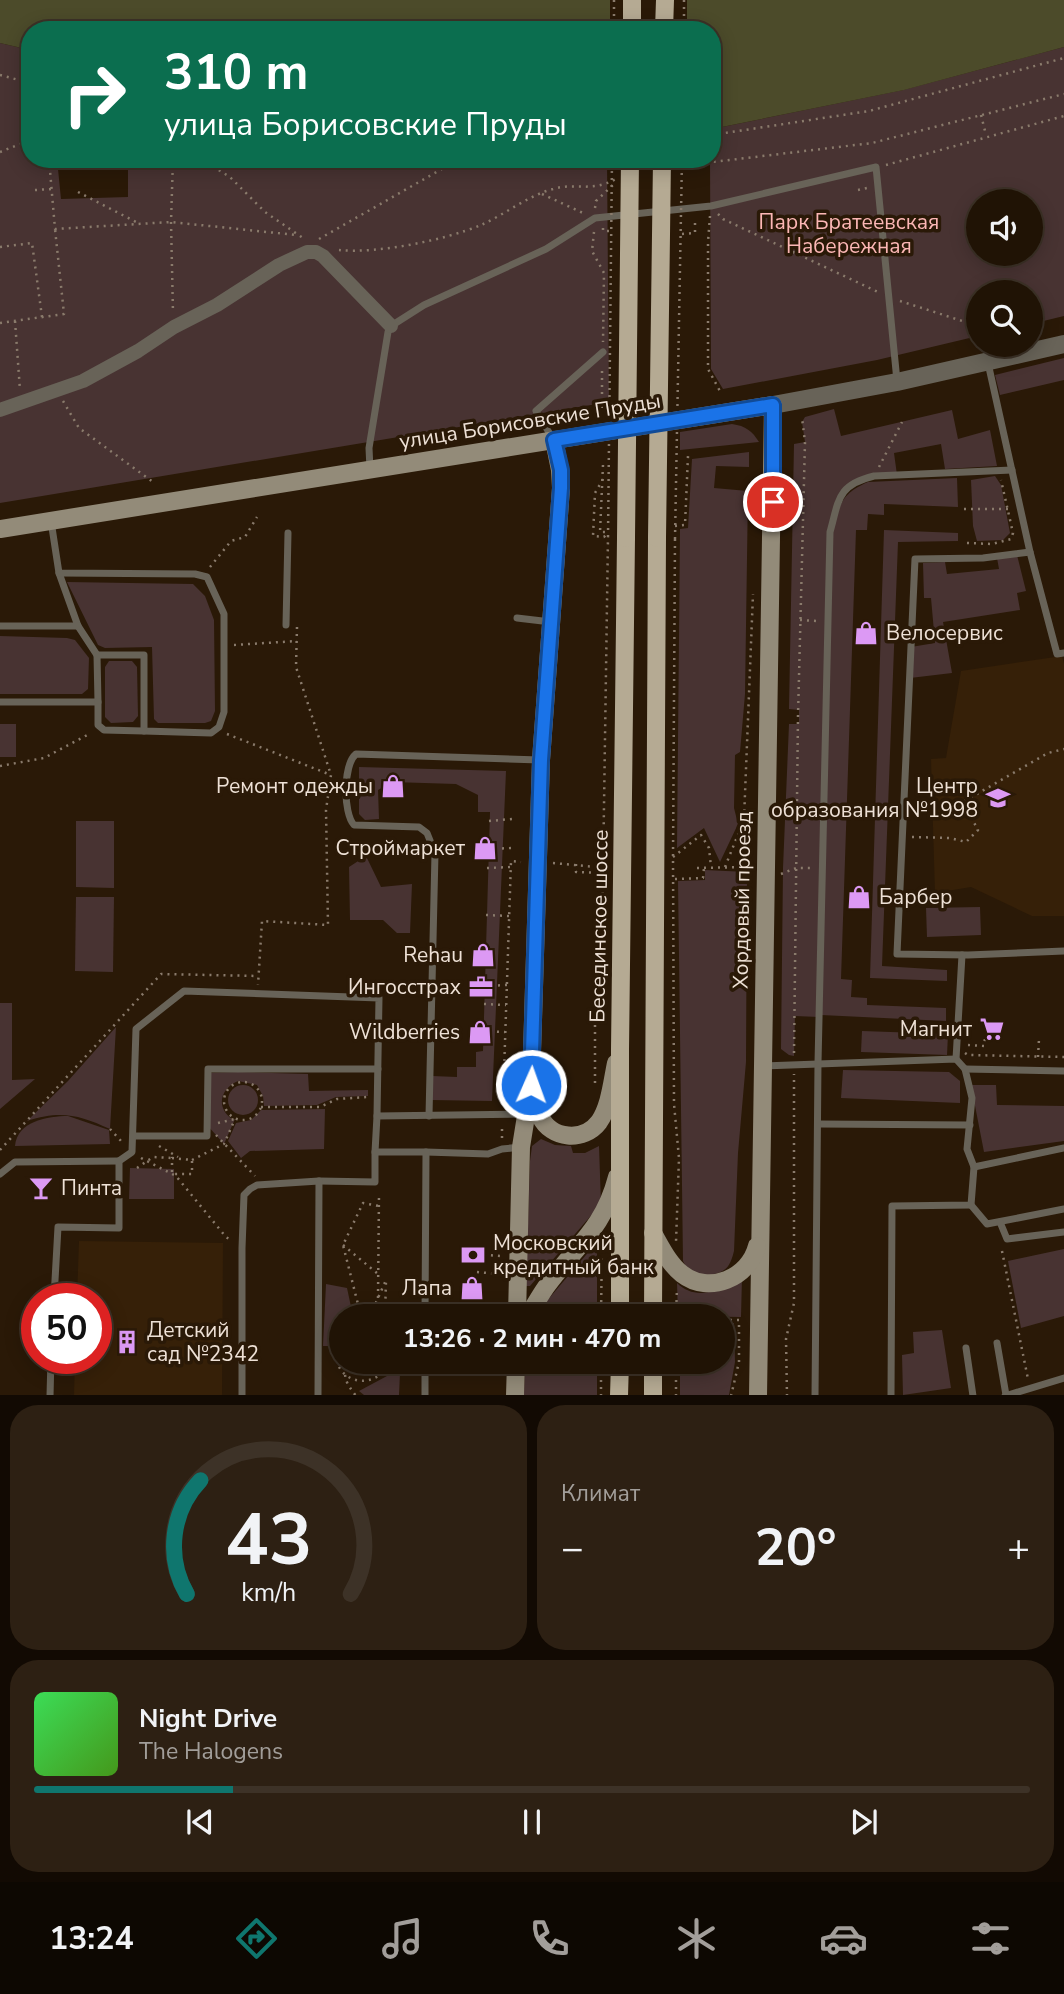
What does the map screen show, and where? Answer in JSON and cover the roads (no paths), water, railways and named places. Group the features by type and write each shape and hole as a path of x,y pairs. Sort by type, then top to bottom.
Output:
{"main road":[{"path":"632,0 632,21"},
{"path":"664,21 665,0"},
{"name":"Бесединское шоссе","path":"620,1304 617,538 628,168"},
{"path":"653,1304 666,538 662,168"},
{"name":"улица Борисовские Пруды","path":"0,529 773,405"},
{"name":"Хордовый проезд","path":"758,1395 773,405"},
{"path":"517,1304 521,1147 531,1085 541,760 561,488 561,470 554,440"},
{"path":"531,1085 540,1117 549,1128 562,1135 574,1136 589,1132 605,1110 620,1050"},
{"path":"536,1304 548,1284 599,1223 611,1199 621,1160"},
{"path":"653,1233 665,1255 680,1273 693,1281 708,1283 738,1276 754,1257 760,1232"},
{"path":"515,1395 516,1374"},
{"path":"619,1395 620,1374"},
{"path":"653,1374 653,1395"}],"street":[{"path":"0,410 83,382 174,327 217,305 279,265 307,252 316,252 323,256 391,326"},
{"name":"улица Борисовские Пруды","path":"773,405 897,382 1064,344"}],"lane":[{"path":"370,470 371,436 384,347 391,326 425,305 546,249 595,218 711,206 876,167 897,382"},
{"path":"554,440 536,411 603,352"},
{"path":"988,362 1030,552 1057,654 1064,653"},
{"path":"815,1395 818,1063 830,533 840,494 859,479 874,476 1012,470"},
{"path":"51,521 59,573 78,626 97,655 100,727 104,730 211,733 219,727 224,712 224,614 207,577 195,574 59,573"},
{"path":"286,625 288,533"},
{"path":"1030,552 983,558 915,559 897,954 962,955 1064,951"},
{"path":"517,618 551,622"},
{"path":"0,626 78,626"},
{"path":"97,655 144,655 144,731"},
{"path":"0,702 97,702"},
{"path":"429,1116 435,853 427,833 419,827 354,825 347,812 347,769 350,759 356,754 541,760"},
{"path":"962,955 956,1059 965,1069 972,1098 967,1149 974,1167 971,1205 987,1224 1064,1209"},
{"path":"0,1174 15,1162 119,1161 132,1152 136,1029 184,991 379,998 375,1182 319,1181 264,1185 250,1189 244,1195 242,1395"},
{"path":"762,1066 956,1059"},
{"path":"133,1136 207,1136 208,1069 378,1069"},
{"path":"965,1069 1064,1071"},
{"path":"377,1116 526,1114"},
{"path":"818,1124 970,1125"},
{"path":"375,1152 488,1154 521,1147"},
{"path":"974,1167 1064,1148"},
{"path":"425,1304 426,1152"},
{"path":"55,1283 58,1227 119,1228 119,1161"},
{"path":"318,1395 319,1181"},
{"path":"891,1395 892,1206 971,1205"},
{"path":"1000,1222 1007,1239 1064,1232"},
{"path":"997,1343 1005,1395 1064,1378"},
{"path":"966,1348 973,1395"},
{"path":"50,1395 51,1374"},
{"path":"425,1374 425,1395"}],"place":[{"name":"Велосервис","path":"866,633"},
{"name":"Ремонт одежды","path":"393,786"},
{"name":"Центр образования №1998","path":"998,798"},
{"name":"Строймаркет","path":"485,848"},
{"name":"Барбер","path":"859,897"},
{"name":"Rehau","path":"483,955"},
{"name":"Ингосстрах","path":"481,987"},
{"name":"Магнит","path":"992,1029"},
{"name":"Wildberries","path":"480,1032"},
{"name":"Пинта","path":"41,1188"},
{"name":"Московский кредитный банк","path":"473,1255"},
{"name":"Лапа","path":"472,1288"},
{"name":"Детский сад №2342","path":"127,1342"}],"park label":[{"name":"Парк Братеевская Набережная","path":"849,234"}]}
